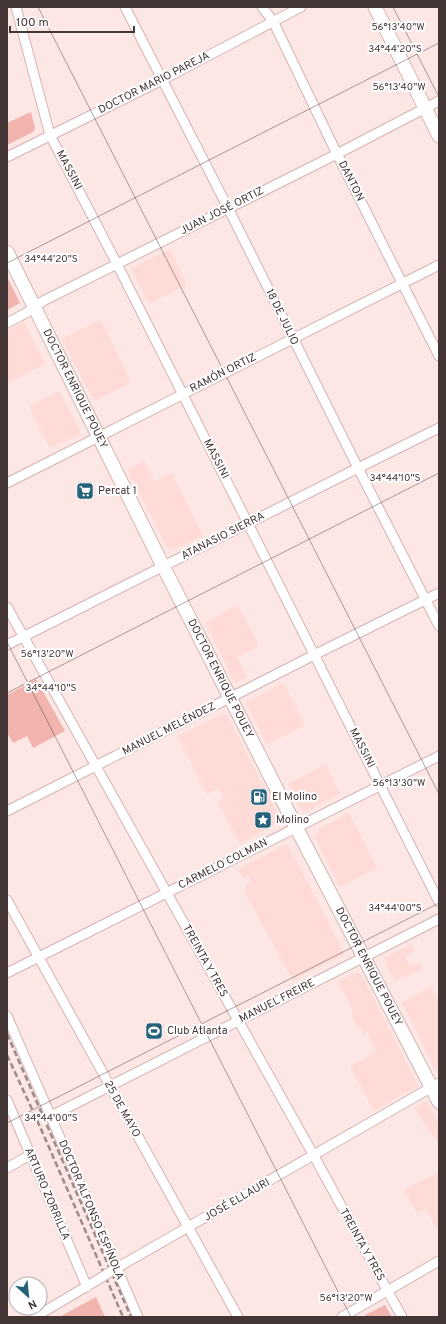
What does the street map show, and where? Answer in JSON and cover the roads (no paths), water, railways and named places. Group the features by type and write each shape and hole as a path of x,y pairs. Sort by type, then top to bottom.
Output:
{"street":[{"name":"MASSINI","path":"16,7 50,135 117,264 439,902"},
{"name":"18 DE JULIO","path":"125,7 439,626"},
{"name":"DANTON","path":"262,7 273,21 337,154 439,356"},
{"name":"DOCTOR MARIO PAREJA","path":"7,157 162,80 301,7"},
{"path":"375,7 439,136"},
{"name":"JUAN JOSÉ ORTIZ","path":"7,323 26,314 43,301 337,154 439,101"},
{"name":"DOCTOR ENRIQUE POUEY","path":"7,252 163,566 296,827 435,1085 439,1102"},
{"name":"RAMÓN ORTIZ","path":"7,483 439,265"},
{"name":"ATANASIO SIERRA","path":"7,645 439,428"},
{"name":"MANUEL MELÉNDEZ","path":"7,811 439,593"},
{"name":"TREINTA Y TRES","path":"7,607 314,1156 402,1317"},
{"name":"CARMELO COLMAN","path":"7,973 439,756"},
{"name":"25 DE MAYO","path":"7,900 238,1317"},
{"name":"MANUEL FREIRE","path":"51,1116 439,919"},
{"name":"DOCTOR ALFONSO ESPÍNOLA","path":"7,1016 138,1317"},
{"name":"JOSÉ ELLAURI","path":"35,1317 87,1287 116,1268 314,1156 435,1085"},
{"name":"ARTURO ZORRILLA","path":"7,1100 87,1287"},
{"path":"7,1168 30,1155"},
{"path":"342,1317 439,1261"}],"railway":[{"path":"7,1034 131,1317"},
{"path":"7,1055 123,1317"}],"place":[{"name":"Percat 1","path":"85,491"},
{"name":"El Molino","path":"259,797"},
{"name":"Molino","path":"263,820"},
{"name":"Club Atlanta","path":"154,1031"}]}
